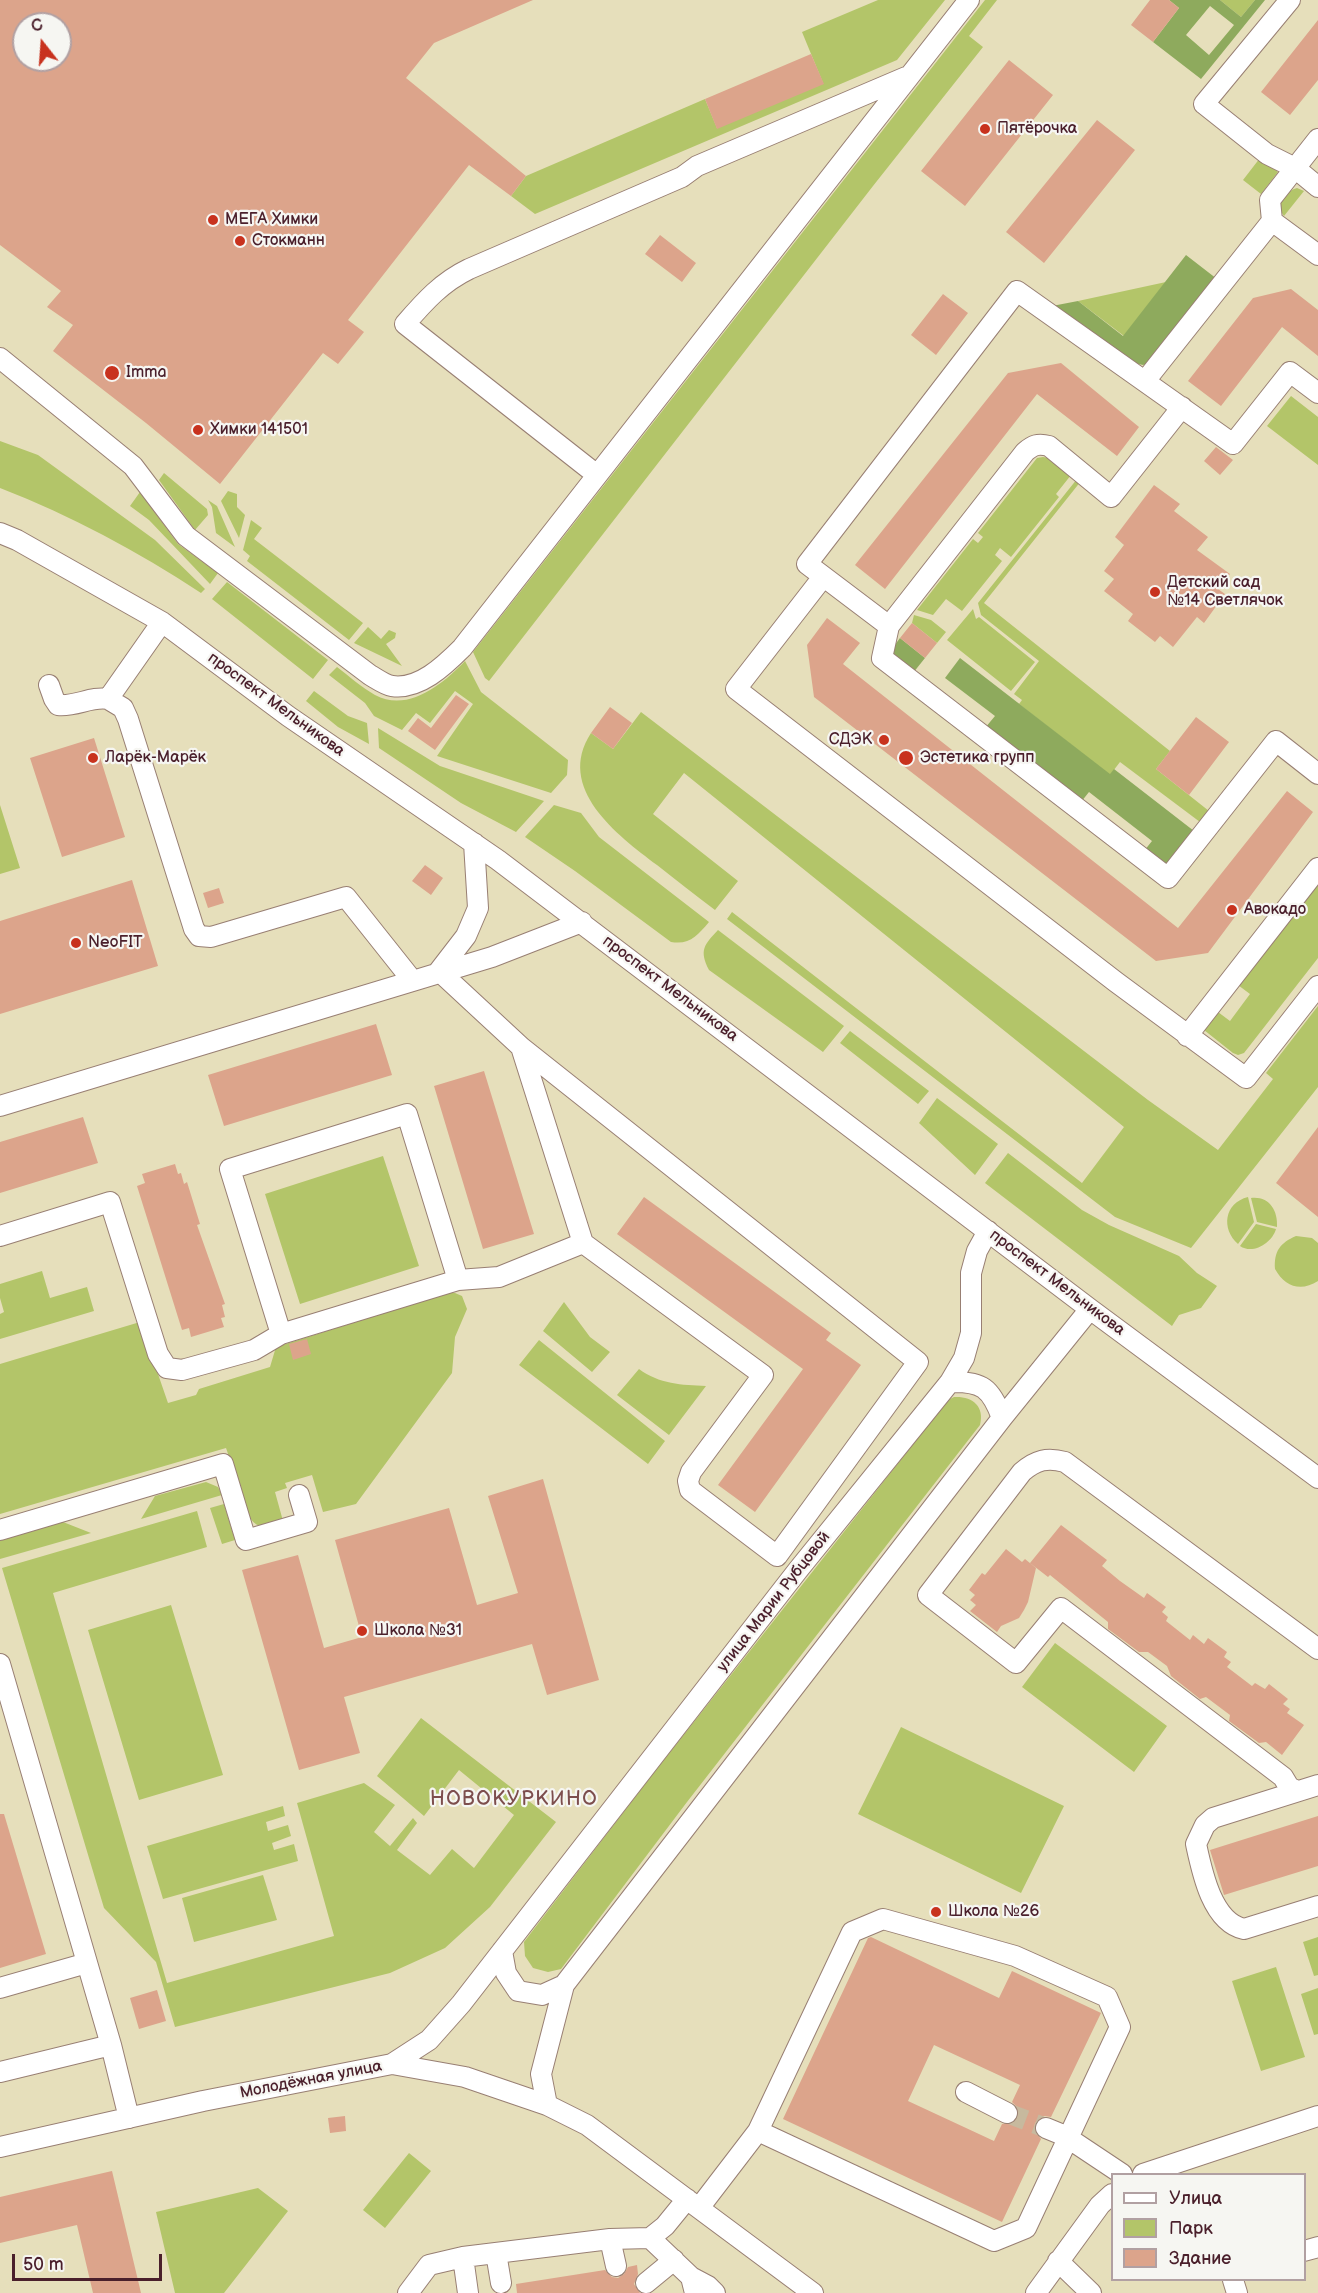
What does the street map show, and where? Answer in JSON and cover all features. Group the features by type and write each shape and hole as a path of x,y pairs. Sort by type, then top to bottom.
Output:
{"street":[{"path":"0,358 134,466 186,536 340,655 390,686 412,685 425,679 450,661 462,648 969,0"},
{"path":"1290,0 1204,104 1267,154 1295,168 1318,187"},
{"path":"597,475 405,324 437,288 469,268 682,177 698,166 909,76"},
{"path":"1145,381 1272,221 1270,200 1318,140"},
{"path":"1272,221 1318,255"},
{"path":"888,626 807,564 1017,291 1233,444 1290,372 1318,393"},
{"path":"1182,407 1111,497 1049,446 1040,444 1032,446 888,626 882,658 1168,878 1276,741 1318,774"},
{"name":"проспект Мельникова","path":"0,533 17,540 162,622 288,716 474,843 582,922 1090,1309 1318,1478"},
{"path":"823,577 736,689 1187,1036 1246,1078 1318,986"},
{"path":"108,699 162,622"},
{"path":"49,685 58,705 68,706 98,697 108,699 123,708 194,929 199,936 211,938 346,897 412,980"},
{"path":"440,971 466,936 478,908 474,843"},
{"path":"1187,1036 1318,867"},
{"path":"0,1106 492,957 582,922"},
{"path":"440,971 521,1047 918,1362 777,1556"},
{"path":"521,1047 584,1243 762,1375 692,1472 688,1481 690,1490 798,1570"},
{"path":"281,1334 230,1169 407,1114 458,1280"},
{"path":"0,1236 110,1202 158,1354 167,1368 182,1370 254,1350 281,1334 458,1280 499,1276 584,1243"},
{"name":"улица Марии Рубцовой","path":"392,2064 429,2040 461,2004 798,1570 950,1382 964,1358 971,1333 971,1273 977,1251 988,1231"},
{"path":"547,2105 541,2074 564,1985 1002,1418 1090,1309"},
{"path":"950,1382 968,1381 985,1387 996,1402 1002,1418"},
{"path":"1297,1791 1289,1787 1283,1777 1060,1608 1016,1663 928,1595 1022,1472 1031,1464 1053,1459 1065,1462 1318,1649"},
{"path":"0,1530 223,1464 246,1540 307,1522 299,1495"},
{"path":"0,1664 111,2045 129,2118"},
{"path":"1318,1785 1213,1818 1205,1825 1197,1844 1218,1911 1234,1926 1244,1929 1318,1906"},
{"path":"408,2293 429,2265 463,2257 610,2240 650,2238 693,2203 758,2131 852,1932 883,1919 1016,1956 1107,1997 1120,2027 1026,2228 994,2241 758,2131"},
{"path":"502,1951 506,1973 518,1991 542,1995 564,1985"},
{"path":"0,1988 87,1963"},
{"path":"0,2072 111,2045"},
{"name":"Молодёжная улица","path":"0,2147 392,2064 465,2076 547,2105 587,2125 813,2293"},
{"path":"966,2092 1007,2113"},
{"path":"1149,2173 1318,2116"},
{"path":"1046,2128 1068,2138 1119,2173"},
{"path":"1036,2293 1100,2205 1111,2196"},
{"path":"650,2238 674,2260 693,2285 708,2286 715,2293"},
{"path":"610,2240 615,2266"},
{"path":"496,2253 501,2283"},
{"path":"463,2257 468,2293"},
{"path":"646,2283 674,2260"},
{"path":"1058,2261 1091,2293"}],"green space":[{"path":"878,0 945,0 897,60 535,214 511,196 526,176 705,99 717,128 823,83 802,32"},
{"path":"985,0 997,0 969,36 983,47 489,681 485,678 473,652"},
{"path":"1169,0 1220,0 1241,17 1255,0 1265,0 1201,79 1153,42 1179,8","holes":["1210,6 1234,25 1209,55 1186,35"]},
{"path":"1220,0 1255,0 1241,17"},
{"path":"1260,158 1278,172 1261,194 1243,180"},
{"path":"1297,188 1304,191 1284,216 1280,210 1282,199 1287,193"},
{"path":"1186,255 1217,279 1149,363 1143,365 1134,363 1052,306 1078,301 1123,336"},
{"path":"1166,282 1124,336 1078,301"},
{"path":"1291,396 1318,417 1318,465 1267,426"},
{"path":"0,441 38,455 155,540 205,589 201,593 104,535 0,488"},
{"path":"1037,458 1048,458 1071,475 1056,494 1059,497 1011,557 1000,548 995,555 1002,561 962,611 946,599 933,615 917,610 973,539 978,543 983,537 978,533"},
{"path":"164,473 207,509 208,515 195,530 159,480"},
{"path":"1077,479 1081,481 984,603 1170,751 1156,769 1209,811 1200,822 1120,762 1110,775 1019,704 1022,700 1014,694 1039,661 981,615 978,603"},
{"path":"228,491 237,494 237,507 245,515 239,538 221,501"},
{"path":"140,492 178,544 218,573 210,584 149,520 130,506"},
{"path":"208,500 217,506 235,547 216,533 212,507"},
{"path":"251,520 262,528 254,539 363,623 349,640 247,561 250,556 243,550"},
{"path":"227,582 328,660 313,679 212,599"},
{"path":"973,609 976,619 979,617 1035,662 1011,691 947,640"},
{"path":"914,615 931,620 946,632 937,643 912,623"},
{"path":"368,627 381,639 389,630 396,633 395,638 386,644 402,666 354,643"},
{"path":"900,638 925,658 913,673 888,654"},
{"path":"960,658 1110,774 1114,769 1194,831 1165,867 1144,851 1152,841 1089,792 1081,802 985,728 995,716 945,678"},
{"path":"465,661 481,692 568,760 567,775 551,793 437,756 473,704 455,691 430,723 416,713 402,730 374,716 365,703 329,675 337,667 375,695 387,700 400,701 436,687"},
{"path":"314,691 348,716 367,723 369,744 338,727 306,701"},
{"path":"641,712 1148,1100 1218,1150 1273,1079 1266,1073 1318,1006 1318,1087 1191,1248 1115,1217 727,919 732,912 1082,1183 1124,1127 684,773 653,814 738,881 715,910 641,853 609,825 586,791 580,773 582,753 591,733 613,749"},
{"path":"378,728 440,766 544,801 516,832 461,803 379,748"},
{"path":"0,805 20,868 0,874"},
{"path":"554,805 581,813 599,837 709,922 688,941 671,942 525,837"},
{"path":"1318,880 1318,958 1244,1053 1238,1055 1233,1053 1204,1030 1218,1012 1230,1021 1250,994 1238,985"},
{"path":"718,930 844,1026 823,1052 709,970 704,957 704,948"},
{"path":"850,1031 929,1091 918,1104 840,1043"},
{"path":"937,1098 998,1144 975,1175 919,1123"},
{"path":"1008,1153 1082,1210 1109,1225 1179,1256 1197,1273 1217,1286 1201,1308 1179,1315 1172,1326 985,1183"},
{"path":"383,1156 419,1266 300,1304 265,1194"},
{"path":"1248,1197 1254,1222 1238,1244 1229,1231 1228,1217 1234,1205"},
{"path":"1251,1198 1263,1199 1271,1205 1276,1215 1277,1227 1257,1222"},
{"path":"1256,1224 1276,1229 1271,1239 1256,1248 1240,1246"},
{"path":"1296,1236 1312,1238 1318,1243 1318,1281 1300,1287 1289,1284 1275,1269 1279,1248"},
{"path":"42,1271 50,1298 87,1287 94,1311 0,1339 0,1314 4,1312 0,1298 0,1284"},
{"path":"448,1293 462,1296 467,1309 455,1337 452,1373 356,1504 323,1512 312,1475 285,1483 287,1488 275,1492 283,1521 269,1526 260,1526 253,1522 243,1504 226,1448 0,1514 0,1364 140,1322 168,1403 196,1395 199,1389 270,1367 276,1347"},
{"path":"564,1302 590,1337 610,1352 592,1372 543,1331"},
{"path":"539,1340 665,1441 648,1464 519,1365"},
{"path":"639,1369 663,1381 706,1386 669,1435 617,1395"},
{"path":"954,1397 966,1398 976,1404 981,1412 980,1425 687,1802 561,1969 548,1972 533,1968 525,1956 524,1942 652,1775 948,1400"},
{"path":"206,1482 218,1487 222,1495 141,1519 155,1496"},
{"path":"224,1504 235,1540 222,1544 210,1508"},
{"path":"197,1511 207,1547 53,1593 167,1983 334,1936 297,1803 364,1783 395,1805 374,1832 390,1846 413,1818 417,1823 397,1850 430,1875 452,1849 474,1868 514,1815 459,1770 424,1816 377,1776 421,1718 556,1822 490,1907 445,1948 390,1973 175,2027 156,1962 104,1908 2,1568"},
{"path":"63,1522 91,1533 0,1559 0,1540"},
{"path":"171,1605 223,1775 139,1800 88,1630"},
{"path":"1055,1643 1167,1726 1134,1772 1022,1687"},
{"path":"901,1727 1064,1806 1021,1893 858,1814"},
{"path":"283,1806 285,1816 266,1822 268,1831 288,1825 291,1836 272,1843 274,1850 294,1844 298,1861 163,1899 147,1846"},
{"path":"263,1875 277,1920 194,1942 182,1898"},
{"path":"1318,1937 1318,1975 1314,1976 1303,1942"},
{"path":"1276,1967 1305,2057 1261,2071 1232,1981"},
{"path":"1318,1988 1318,2034 1314,2035 1301,1994"},
{"path":"409,2153 431,2171 385,2228 363,2210"},
{"path":"258,2188 288,2211 224,2293 175,2293 156,2212"}],"building":[{"name":"МЕГА Химки","path":"0,0 533,0 434,43 406,78 526,176 511,196 469,165 348,320 364,332 338,364 323,353 220,484 53,351 73,325 47,307 61,291 0,245"},
{"path":"1150,0 1169,0 1179,8 1153,42 1131,25"},
{"path":"1318,20 1318,80 1290,115 1261,92"},
{"path":"811,54 824,84 717,129 705,99"},
{"path":"1009,60 1053,95 965,206 921,171"},
{"path":"1097,120 1135,150 1044,263 1006,232"},
{"path":"660,235 696,263 682,282 645,254"},
{"path":"1291,289 1318,310 1318,356 1282,327 1221,406 1188,381 1253,298"},
{"path":"943,294 968,313 936,355 911,335"},
{"path":"1061,363 1139,427 1117,456 1037,394 885,589 855,565 1008,373"},
{"path":"1216,447 1233,460 1220,475 1204,461"},
{"path":"1154,485 1180,504 1174,511 1208,537 1197,550 1230,574 1218,589 1225,594 1204,623 1197,617 1173,647 1160,636 1155,642 1128,621 1133,614 1104,591 1114,579 1104,571 1124,545 1115,537"},
{"path":"827,618 860,643 843,664 1178,928 1287,791 1313,812 1208,953 1156,961 814,697 807,645"},
{"path":"912,623 937,643 925,658 900,638"},
{"path":"456,695 469,704 435,750 408,731 418,718 431,728"},
{"path":"610,707 632,723 613,749 591,733"},
{"path":"1196,717 1229,742 1189,795 1156,769"},
{"path":"94,738 125,837 62,857 30,758"},
{"path":"425,865 443,878 431,895 412,881"},
{"name":"NeoFIT","path":"132,880 158,966 0,1014 0,921"},
{"path":"219,888 224,903 208,908 203,893"},
{"path":"376,1024 392,1075 224,1126 208,1075"},
{"path":"484,1071 534,1234 483,1249 434,1086"},
{"path":"83,1117 98,1163 0,1193 0,1142"},
{"path":"1318,1127 1318,1217 1276,1183"},
{"path":"175,1164 184,1184 187,1182 200,1224 197,1225 225,1304 222,1305 225,1317 221,1318 224,1327 191,1337 189,1328 182,1330 137,1186 145,1183 142,1174"},
{"path":"644,1197 831,1333 826,1340 861,1365 755,1512 718,1485 803,1369 617,1234"},
{"path":"307,1339 311,1354 293,1360 289,1344"},
{"path":"543,1479 599,1680 547,1695 532,1644 344,1697 360,1753 299,1770 242,1570 298,1555 324,1648 362,1637 335,1540 449,1508 477,1605 518,1593 488,1496"},
{"path":"1061,1525 1107,1560 1102,1566 1120,1581 1144,1598 1147,1593 1166,1607 1162,1612 1168,1617 1166,1621 1190,1640 1193,1635 1204,1644 1208,1638 1227,1652 1224,1657 1231,1662 1227,1667 1252,1686 1255,1683 1265,1689 1269,1684 1288,1699 1283,1704 1290,1709 1287,1713 1304,1725 1282,1755 1266,1742 1259,1743 1229,1721 1230,1715 1206,1697 1200,1699 1171,1676 1167,1666 1148,1652 1139,1652 1108,1629 1108,1622 1050,1575 1048,1577 1030,1563"},
{"path":"1006,1549 1022,1562 1025,1559 1036,1568 1024,1610 1019,1618 1001,1626 997,1632 970,1611 976,1605 970,1600 975,1595 969,1590 982,1573 985,1575"},
{"path":"0,1814 4,1814 46,1954 0,1968"},
{"path":"1318,1816 1318,1866 1224,1895 1210,1850"},
{"path":"871,1937 999,1998 1012,1971 1101,2013 1051,2117 1044,2116 1035,2123 1034,2130 1041,2139 1002,2222 783,2119 868,1938","holes":["934,2045 1020,2085 1012,2102 1017,2107 1018,2118 1013,2123 1002,2124 994,2141 908,2101"]},
{"path":"157,1990 166,2021 139,2029 130,1998"},
{"path":"345,2116 346,2131 330,2133 328,2118"},
{"path":"112,2171 141,2293 93,2293 77,2225 0,2243 0,2197"},
{"path":"637,2265 638,2274 634,2284 640,2293 517,2293 516,2284 605,2270 612,2277 618,2278 628,2267"}],"tunnel":[{"path":"1007,2113 1046,2128"}],"place":[{"name":"Пятёрочка","path":"985,129"},
{"name":"МЕГА Химки","path":"213,220"},
{"name":"Стокманн","path":"240,241"},
{"name":"Imma","path":"112,373"},
{"name":"Химки 141501","path":"198,430"},
{"name":"Детский сад №14 Светлячок","path":"1155,592"},
{"name":"СДЭК","path":"884,740"},
{"name":"Ларёк-Марёк","path":"93,758"},
{"name":"Эстетика групп","path":"906,758"},
{"name":"Авокадо","path":"1232,910"},
{"name":"NeoFIT","path":"76,943"},
{"name":"Школа №31","path":"362,1631"},
{"name":"Школа №26","path":"936,1912"}],"district":[{"name":"НОВОКУРКИНО","path":"514,1800"}]}
